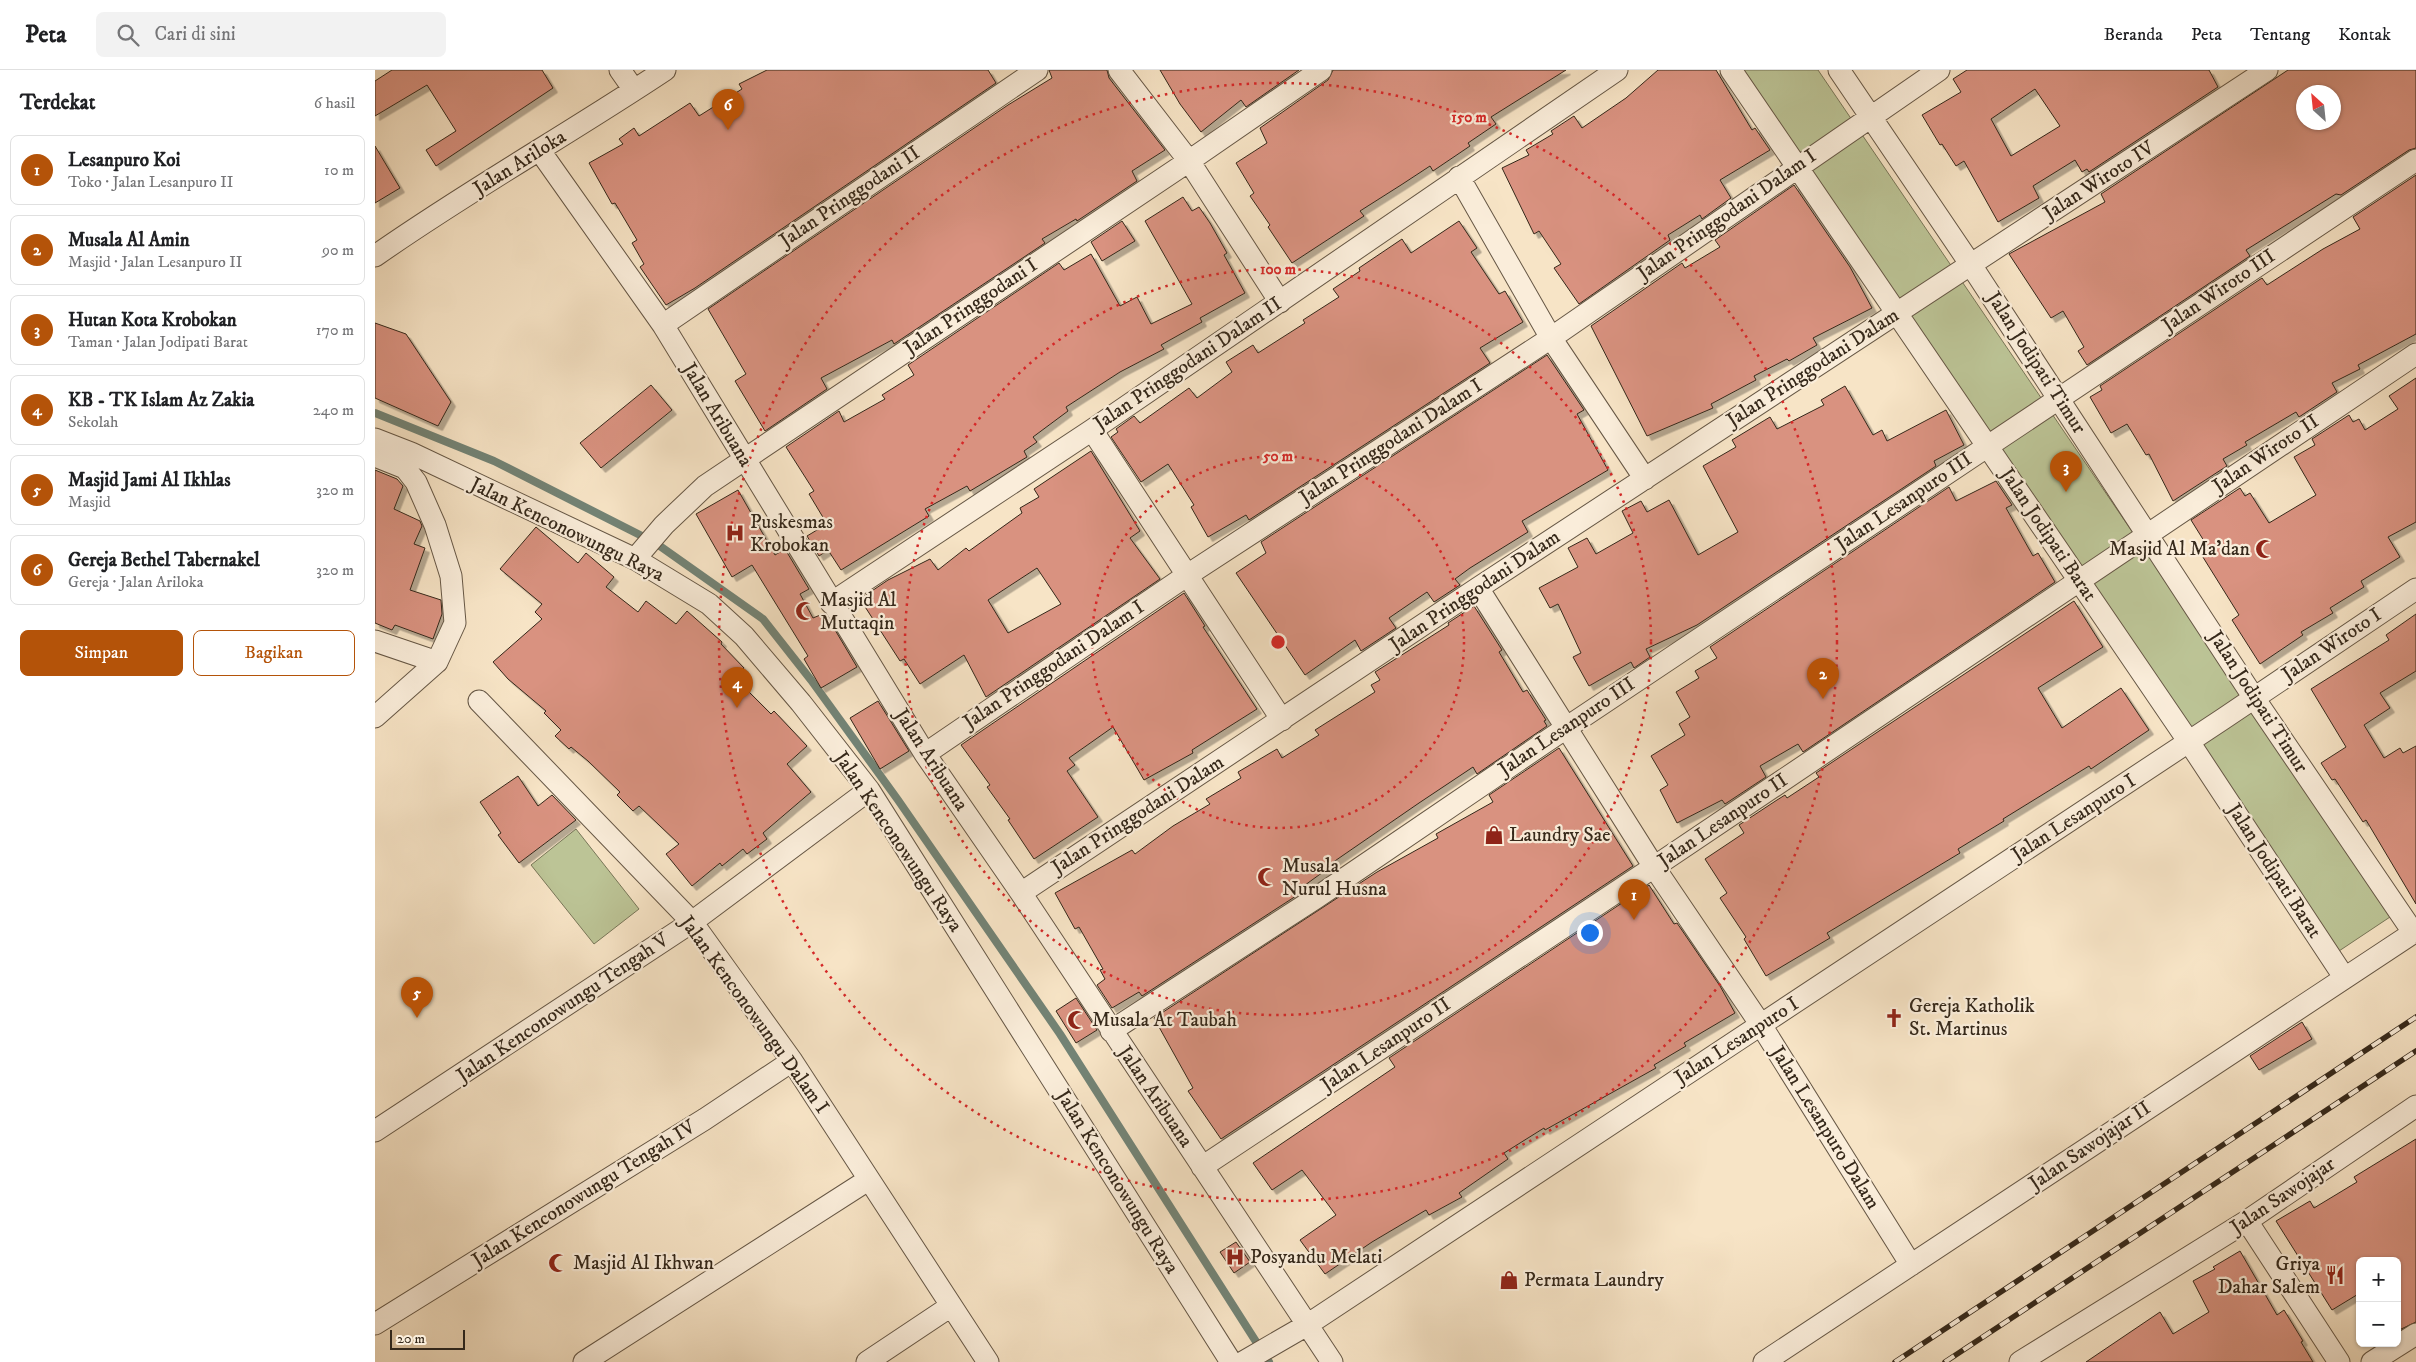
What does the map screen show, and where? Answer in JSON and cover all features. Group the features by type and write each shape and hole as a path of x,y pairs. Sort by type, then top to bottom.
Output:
{"street":[{"path":"620,70 635,90"},
{"name":"Jalan Ariloka","path":"375,256 431,216 540,151 665,70"},
{"name":"Jalan Pringgodani II","path":"663,325 1037,70"},
{"path":"1119,70 1189,161 1280,302"},
{"name":"Jalan Pringgodani I","path":"638,556 663,525 705,486 1189,161 1321,70"},
{"name":"Jalan Pringgodani Dalam II","path":"831,603 1092,430 1617,70"},
{"name":"Jalan Jodipati Barat","path":"1731,70 2189,742 2344,977"},
{"name":"Jalan Jodipati Timur","path":"1839,70 1863,122 1971,264 2148,532 2254,698 2415,931"},
{"name":"Jalan Pringgodani Dalam I","path":"925,754 1186,576 1551,338 1797,166 1939,70"},
{"name":"Jalan Wiroto IV","path":"1930,290 2267,70"},
{"name":"Jalan Aribuana","path":"540,151 663,325 831,603 925,754 1021,893 1332,1362"},
{"name":"Jalan Wiroto III","path":"2023,423 2416,160"},
{"path":"1459,177 1551,338 1645,479"},
{"name":"Jalan Pringgodani Dalam","path":"1021,893 1478,588 1930,290"},
{"name":"Jalan Wiroto II","path":"2117,555 2148,532 2416,354"},
{"name":"Jalan Lesanpuro III","path":"1111,1031 1331,887 2023,423"},
{"path":"1092,430 1186,576 1232,640 1282,720"},
{"name":"Jalan Kenconowungu Raya","path":"375,439 411,453 638,556 709,604 744,636 801,703 869,790 1241,1361"},
{"path":"375,456 405,468 416,482 435,525 451,576 455,622 437,662 375,717"},
{"name":"Jalan Lesanpuro II","path":"1202,1167 1654,867 2117,555"},
{"name":"Jalan Lesanpuro Dalam","path":"1478,588 1654,867 1761,1025 1911,1265"},
{"name":"Jalan Wiroto I","path":"2223,719 2416,589"},
{"path":"375,641 437,662"},
{"name":"Jalan Kenconowungu Dalam I","path":"479,701 691,922 792,1061 988,1362"},
{"name":"Jalan Lesanpuro I","path":"1241,1361 1307,1324 2223,719"},
{"name":"Jalan Kenconowungu Tengah V","path":"375,1131 691,922 869,790"},
{"name":"Jalan Sawojajar II","path":"1765,1362 2415,931"},
{"name":"Jalan Kenconowungu Tengah IV","path":"375,1324 705,1119 792,1061"},
{"name":"Jalan Sawojajar","path":"2020,1362 2247,1221 2416,1106"},
{"path":"584,1362 868,1180"},
{"path":"2247,1221 2339,1362"},
{"path":"867,1362 951,1306"},
{"path":"2371,1362 2416,1334"}],"green space":[{"path":"1740,70 1818,70 2393,915 2339,951"},
{"path":"576,829 639,909 594,944 531,865"}],"building":[{"path":"392,70 542,70 553,88 436,166 426,150 456,131 427,85 375,116 375,81"},
{"path":"767,70 988,70 996,83 695,288 666,305 640,267 644,264 632,243 637,240 615,203 612,204 589,163 623,144 619,139 634,128 639,136 690,103 699,116 742,89 739,84"},
{"path":"1049,70 1107,70 1109,78 1165,150 1132,171 1137,181 1077,221 1076,219 1042,239 1045,243 894,344 892,340 821,378 827,389 765,431 735,381 746,374 708,309 1008,105 1052,78"},
{"path":"1160,70 1299,70 1246,107 1241,100 1201,132 1180,104"},
{"path":"1333,70 1566,70 1491,117 1496,124 1468,143 1470,146 1433,171 1430,166 1360,211 1364,216 1292,263 1268,227 1270,225 1250,196 1254,193 1236,163 1267,143 1260,128 1328,80"},
{"path":"1658,70 1716,70 1752,130 1755,128 1770,150 1720,180 1731,198 1702,219 1700,215 1668,235 1670,240 1579,304 1554,268 1561,264 1539,231 1534,234 1502,168 1529,155 1526,150 1553,134 1551,131 1574,116 1582,128 1626,98"},
{"path":"1967,70 2209,70 2218,87 2089,172 2087,169 2082,172 2075,160 2033,186 2039,198 1998,222 1964,161 1956,166 1942,144 1940,145 1922,115 1961,92 1953,79","holes":["2035,89 2060,126 2011,156 1991,119"]},
{"path":"2288,70 2416,70 2416,148 2409,150 2341,195 2336,194 2246,250 2250,256 2087,365 2078,351 2084,347 2063,311 2051,318 2009,254 2105,202 2101,194"},
{"path":"375,146 400,188 375,203"},
{"path":"2416,175 2416,334 2358,365 2360,369 2332,383 2337,392 2299,417 2296,412 2245,442 2247,445 2223,459 2227,466 2173,501 2149,454 2146,455 2127,424 2111,433 2090,397 2102,390 2100,386 2262,278 2267,285 2323,249 2360,229 2353,217"},
{"path":"1794,185 1850,267 1872,308 1813,338 1817,345 1789,361 1787,359 1754,376 1756,380 1711,404 1713,408 1647,436 1591,326 1682,263 1685,268 1720,247 1715,240"},
{"path":"1183,197 1192,211 1199,207 1210,223 1227,253 1224,255 1245,293 1200,318 1202,322 1161,345 1164,349 1120,372 1066,407 1068,411 1033,437 1037,442 1024,451 1027,457 970,491 967,486 925,509 929,516 841,570 828,550 819,556 807,536 827,524 809,494 814,491 786,447 839,411 844,422 885,399 882,395 914,375 908,365 1059,263 1064,270 1091,254 1120,306 1137,297 1151,324 1192,304 1145,221"},
{"path":"1122,221 1135,241 1102,261 1091,242"},
{"path":"1459,221 1477,248 1471,252 1499,294 1505,291 1523,322 1480,348 1490,363 1249,520 1246,515 1208,537 1191,507 1194,505 1168,464 1141,482 1111,437 1118,432 1116,429 1134,416 1140,423 1189,388 1197,398 1232,372 1226,362 1253,345 1258,353 1305,323 1303,320 1339,297 1333,289 1360,271 1359,268 1402,239 1411,253"},
{"path":"375,323 406,334 451,402 438,426 375,398"},
{"path":"1547,355 1584,410 1577,414 1608,470 1522,521 1528,532 1455,579 1460,585 1434,602 1427,592 1389,618 1396,628 1361,651 1355,640 1305,675 1236,573 1266,553 1261,542"},
{"path":"2416,378 2416,522 2388,537 2400,557 2361,581 2364,587 2330,608 2333,613 2301,632 2303,635 2260,664 2232,620 2239,615 2201,554 2209,549 2191,520 2240,488 2245,496 2250,493 2269,523 2316,495 2294,457 2315,445 2312,439 2349,415 2353,422 2359,419 2365,430 2398,409 2389,396"},
{"path":"651,385 672,410 601,468 580,443"},
{"path":"1845,386 1873,435 1882,430 1887,441 1946,410 1964,445 1934,461 1936,466 1697,625 1646,649 1650,657 1634,668 1631,662 1589,686 1573,657 1581,653 1558,604 1550,608 1539,588 1578,567 1568,548 1587,538 1596,554 1633,533 1622,511 1641,501 1647,512 1669,500 1698,555 1738,532 1703,466 1736,447 1732,440 1770,417 1777,429 1824,405 1821,400"},
{"path":"1091,451 1140,531 1130,538 1160,579 986,697 964,655 920,684 904,659 900,661 860,599 888,580 930,559 938,570 966,548 969,551 1022,513 1020,508 1039,497 1034,489","holes":["1037,568 1061,604 1008,633 988,600"]},
{"path":"375,470 397,479 403,486 394,509 420,521 422,526 414,544 425,548 410,590 441,600 442,614 433,639 395,625 392,630 375,623"},
{"path":"1996,481 2012,505 2006,508 2033,556 2038,553 2055,582 1803,752 1798,744 1760,766 1766,777 1725,804 1722,800 1677,823 1660,790 1668,785 1651,756 1685,735 1679,724 1690,717 1676,692 1699,678 1695,671 1717,658 1710,647 1949,487 1956,501"},
{"path":"738,490 775,555 785,549 809,589 800,594 813,618 825,613 857,667 821,688 804,659 808,656 752,565 732,577 696,514"},
{"path":"536,527 578,563 586,553 614,577 606,587 638,612 646,601 676,624 687,611 722,642 721,644 744,668 734,677 771,714 774,711 807,746 787,764 811,792 763,833 767,839 747,854 743,849 722,866 720,863 692,886 666,854 679,844 639,806 633,811 617,795 620,792 588,761 571,747 569,749 555,736 561,730 544,713 546,711 508,679 493,662 542,619 535,612 542,604 500,569"},
{"path":"1184,593 1205,626 1203,627 1257,709 1192,750 1193,753 1144,780 1113,727 1069,758 1075,765 1067,771 1098,817 1034,859 1008,820 1010,819 987,787 990,785 961,745"},
{"path":"2074,601 2103,647 2038,688 2062,728 2121,688 2149,730 2091,769 2089,766 2003,819 2004,821 1958,849 1960,853 1827,933 1830,938 1766,976 1744,939 1746,937 1720,898 1727,893 1705,859 1744,833 1739,825 1785,795 1787,798 1819,777 1816,773"},
{"path":"1474,606 1502,650 1499,652 1523,692 1527,690 1546,720 1544,721 1547,726 1477,774 1473,767 1419,803 1329,865 1330,867 1294,893 1296,896 1142,996 1139,992 1112,1008 1097,985 1105,979 1100,970 1103,969 1079,927 1075,929 1055,893 1132,850 1135,854 1173,826 1210,804 1206,799 1241,778 1238,772 1277,749 1282,758 1319,735 1315,730 1375,692 1371,685 1380,680 1375,672 1449,625 1448,623"},
{"path":"2416,614 2416,671 2380,693 2390,708 2364,725 2384,758 2400,748 2403,753 2416,746 2416,904 2366,820 2363,822 2335,779 2332,780 2321,763 2346,747 2311,689 2389,640 2386,635"},
{"path":"878,701 909,751 880,769 850,718"},
{"path":"1559,748 1633,866 1221,1139 1188,1091 1193,1088 1154,1018 1377,872 1438,838 1436,834 1493,802 1489,795"},
{"path":"518,776 538,806 552,795 576,820 519,863 498,835 501,833 480,802"},
{"path":"1649,885 1674,924 1677,923 1720,986 1735,1013 1684,1043 1686,1046 1654,1065 1656,1068 1545,1130 1544,1128 1504,1153 1508,1159 1459,1193 1462,1197 1429,1215 1426,1210 1372,1242 1325,1274 1300,1240 1336,1215 1302,1170 1272,1190 1253,1163 1395,1067 1389,1058"},
{"name":"Musala At Taubah","path":"1076,998 1097,1030 1076,1043 1056,1011"},
{"path":"2302,1022 2312,1039 2259,1070 2250,1056"},
{"path":"2416,1139 2416,1322 2401,1329 2401,1257 2356,1257 2356,1295 2332,1310 2276,1221 2310,1201 2314,1208 2357,1182 2354,1177"},
{"name":"Posyandu Melati","path":"1236,1242 1250,1262 1234,1273 1220,1252"},
{"path":"2240,1251 2277,1315 2284,1310 2313,1362 2086,1362 2160,1312 2173,1334 2209,1312 2193,1281 2215,1269 2213,1267"}],"waterway":[{"path":"375,413 494,461 642,536 657,544 763,619 811,680 898,800 1060,1034 1269,1362"}],"railway":[{"path":"1895,1362 2416,1017"},
{"path":"1945,1362 2416,1051"}],"place":[{"name":"Gereja Bethel Tabernakel","path":"728,130"},
{"name":"Hutan Kota Krobokan","path":"2066,492"},
{"name":"Puskesmas Krobokan","path":"735,533"},
{"name":"Masjid Al Ma'dan","path":"2265,549"},
{"name":"Masjid Al Muttaqin","path":"805,611"},
{"name":"Musala Al Amin","path":"1823,699"},
{"name":"KB - TK Islam Az Zakia","path":"737,708"},
{"name":"Laundry Sae","path":"1494,835"},
{"name":"Musala Nurul Husna","path":"1267,877"},
{"name":"Lesanpuro Koi","path":"1634,920"},
{"name":"Masjid Jami Al Ikhlas","path":"417,1018"},
{"name":"Gereja Katholik St. Martinus","path":"1894,1018"},
{"name":"Musala At Taubah","path":"1077,1020"},
{"name":"Posyandu Melati","path":"1235,1257"},
{"name":"Masjid Al Ikhwan","path":"558,1263"},
{"name":"Griya Dahar Salem","path":"2335,1275"},
{"name":"Permata Laundry","path":"1509,1280"}]}
